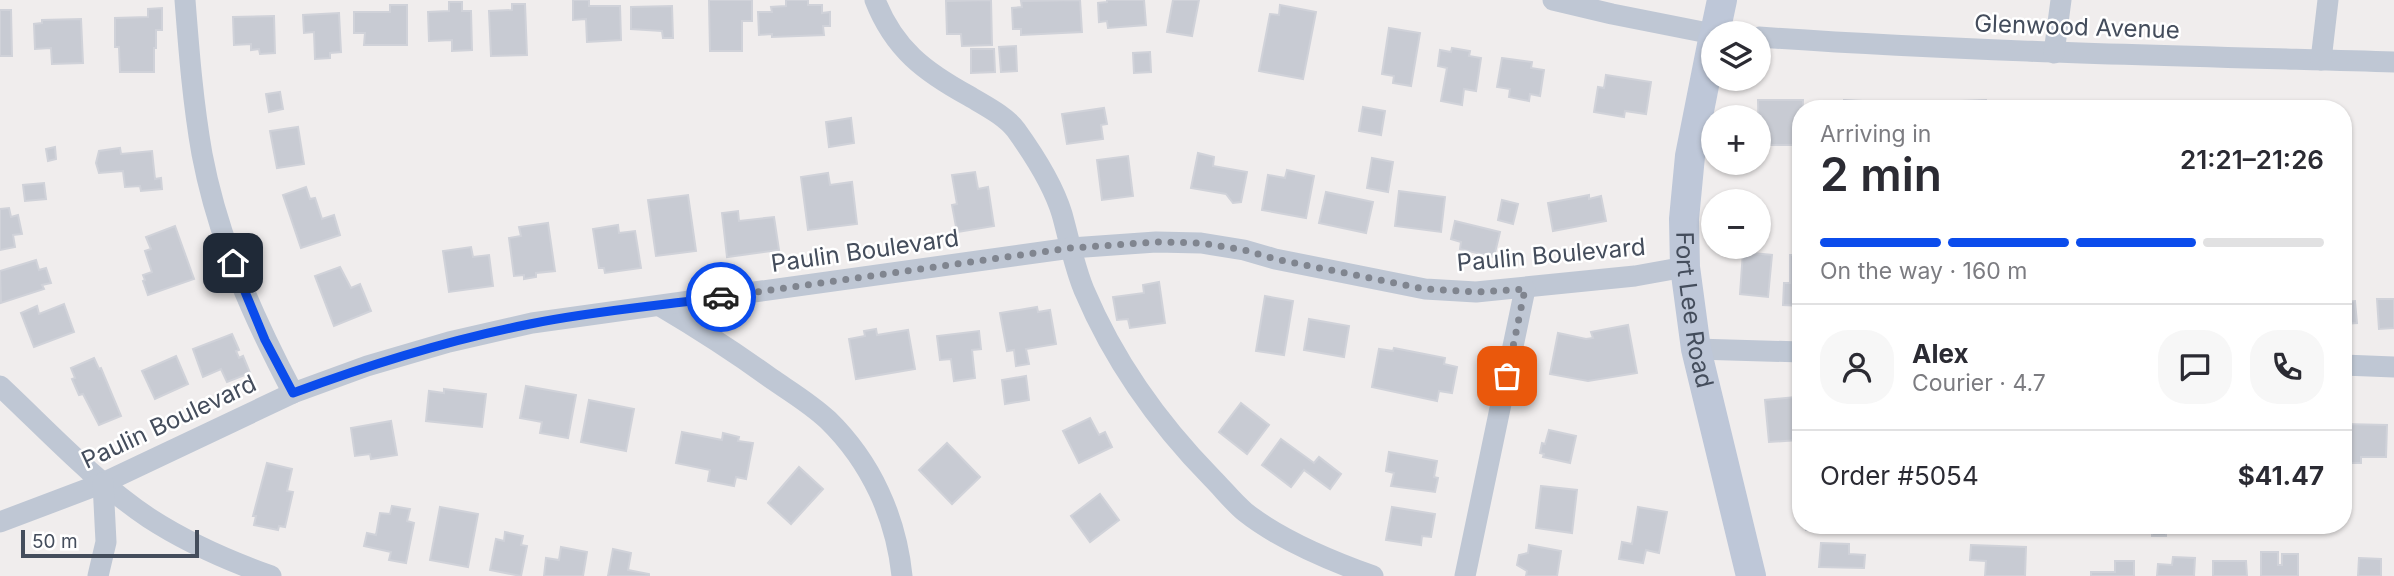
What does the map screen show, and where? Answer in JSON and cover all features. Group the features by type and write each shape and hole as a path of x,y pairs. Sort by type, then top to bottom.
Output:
{"main road":[{"path":"1717,21 1722,0"},
{"name":"Fort Lee Road","path":"1703,91 1690,156 1684,219 1685,267 1696,349 1751,576"}],"street":[{"path":"185,0 194,105 218,221 240,284 293,393"},
{"path":"875,0 890,32 906,53 938,79 982,104 1013,126 1037,159 1061,210 1083,289 1109,340 1139,391 1190,454 1246,512 1295,543 1373,576"},
{"path":"1553,0 1701,31"},
{"path":"2053,53 2061,0"},
{"path":"2321,60 2328,0"},
{"name":"Glenwood Avenue","path":"1771,38 1882,46 2053,53 2394,62"},
{"name":"Paulin Boulevard","path":"0,522 103,483 293,393 367,366 449,342 532,323 1071,248 1156,242 1201,243 1425,289 1476,292 1525,289 1685,267"},
{"path":"1465,576 1525,289"},
{"path":"660,306 721,342 814,408 854,449 873,477 889,512 900,553 902,576"},
{"path":"1696,349 1792,352"},
{"path":"2352,365 2394,367"},
{"path":"0,386 103,483 150,518 207,550 271,576"},
{"path":"98,576 106,542 103,483"}],"building":[{"path":"573,0 589,0 589,6 620,6 621,40 587,42 586,19 573,20"},
{"path":"709,0 752,0 752,21 742,21 742,51 710,51"},
{"path":"786,0 808,0 808,5 822,5 822,13 830,12 830,26 823,26 824,35 759,35 758,12 772,12 771,7 786,6"},
{"path":"991,0 992,45 962,46 961,34 947,34 946,1"},
{"path":"1080,0 1082,32 1021,35 1021,29 1013,29 1012,8 1022,7 1021,1"},
{"path":"1107,0 1144,0 1146,25 1108,28 1107,21 1099,22 1098,3"},
{"path":"1173,0 1199,0 1192,36 1167,32"},
{"path":"449,2 462,2 462,11 471,11 472,50 452,51 452,40 429,41 428,12 449,11"},
{"path":"512,4 525,4 527,55 491,56 489,11 512,10"},
{"path":"390,5 407,5 407,45 364,45 365,33 354,33 354,12 390,12"},
{"path":"1280,5 1316,12 1303,79 1259,71 1270,14 1279,15"},
{"path":"672,6 673,38 663,38 662,31 631,29 631,7"},
{"path":"162,8 162,30 156,30 154,72 120,72 119,47 115,47 115,18 148,17 148,9"},
{"path":"0,10 11,10 12,56 0,56"},
{"path":"339,13 341,52 330,53 330,58 315,59 314,32 304,33 303,15"},
{"path":"274,16 275,53 260,54 259,49 251,50 251,44 234,45 233,17"},
{"path":"81,19 83,63 52,64 51,48 35,49 34,24 42,23 42,20"},
{"path":"1389,28 1420,33 1411,86 1393,83 1394,76 1382,74"},
{"path":"1016,46 1017,71 1001,72 999,47"},
{"path":"1452,48 1470,51 1469,56 1481,58 1476,91 1464,89 1462,105 1441,101 1447,68 1438,66 1440,50 1451,52"},
{"path":"971,49 994,49 995,72 971,73"},
{"path":"1150,52 1151,72 1134,73 1133,53"},
{"path":"1502,58 1532,62 1531,68 1544,70 1540,96 1530,94 1529,101 1509,97 1510,89 1497,87"},
{"path":"1606,75 1651,82 1646,114 1625,111 1624,117 1594,112 1598,87 1604,88"},
{"path":"280,92 283,109 269,112 266,94"},
{"path":"1758,100 1792,100 1792,145 1771,145 1771,105 1758,105"},
{"path":"1363,107 1385,111 1381,135 1359,131"},
{"path":"1104,108 1107,124 1101,125 1103,139 1067,144 1062,114"},
{"path":"851,118 854,143 829,147 826,122"},
{"path":"298,127 304,164 277,168 270,131"},
{"path":"55,147 56,159 48,161 46,149"},
{"path":"120,148 121,154 152,151 155,179 161,178 162,189 141,191 140,186 125,187 123,171 99,173 96,163 99,151"},
{"path":"1198,153 1214,157 1213,166 1247,172 1241,202 1233,203 1226,194 1191,188"},
{"path":"1128,156 1133,196 1102,200 1097,160"},
{"path":"1372,158 1393,162 1388,192 1367,188"},
{"path":"1287,170 1314,176 1306,218 1262,210 1268,175 1285,178"},
{"path":"975,172 978,189 988,187 994,226 957,232 952,205 957,204 952,175"},
{"path":"828,173 830,185 852,182 857,224 808,230 801,177"},
{"path":"44,183 46,199 25,201 23,185"},
{"path":"306,187 310,199 315,198 322,219 334,215 340,235 301,248 283,195"},
{"path":"1399,191 1445,197 1441,232 1395,226"},
{"path":"1326,192 1373,202 1366,233 1319,223"},
{"path":"688,195 696,251 656,256 648,200"},
{"path":"1589,195 1589,199 1601,196 1606,221 1553,231 1548,203"},
{"path":"1502,200 1518,204 1513,224 1498,220"},
{"path":"9,208 11,217 18,215 22,234 13,235 15,247 0,250 0,209"},
{"path":"738,211 739,221 774,217 779,250 727,257 722,213"},
{"path":"1455,221 1500,232 1494,257 1460,249 1461,242 1451,239"},
{"path":"548,223 555,271 536,273 536,277 524,279 524,275 514,276 509,238 521,236 519,227"},
{"path":"618,225 619,233 635,231 641,268 605,273 604,268 599,268 593,229"},
{"path":"175,226 194,279 148,295 143,275 152,272 145,251 151,249 146,237"},
{"path":"471,247 473,257 489,255 493,286 449,292 443,251"},
{"path":"1772,255 1768,297 1740,294 1742,259 1771,259"},
{"path":"1790,255 1792,306 1783,305 1784,283 1790,283"},
{"path":"36,260 39,270 46,268 51,283 42,285 44,289 1,303 0,271"},
{"path":"340,267 351,288 360,284 371,311 334,326 315,276"},
{"path":"1159,282 1165,323 1130,328 1128,319 1117,320 1113,297 1144,293 1143,285"},
{"path":"1265,296 1293,301 1284,355 1256,351"},
{"path":"2377,299 2394,299 2394,328 2379,329"},
{"path":"2352,301 2355,301 2357,323 2352,323"},
{"path":"64,304 74,332 34,347 21,313 37,306 39,314"},
{"path":"1037,307 1038,312 1050,310 1056,344 1026,349 1029,364 1016,366 1014,350 1007,351 1000,313"},
{"path":"1309,319 1349,326 1344,357 1304,350"},
{"path":"1628,325 1637,373 1588,381 1550,374 1558,333 1586,339 1593,338 1591,332"},
{"path":"876,329 877,335 908,330 915,369 856,379 849,339 865,336 864,331"},
{"path":"979,331 981,349 972,350 975,378 954,381 951,359 940,360 937,336"},
{"path":"232,334 239,350 236,351 239,358 243,356 250,373 227,382 221,369 203,377 193,349"},
{"path":"1394,348 1445,358 1444,364 1457,367 1452,393 1439,391 1437,401 1372,387 1379,349 1393,351"},
{"path":"176,356 188,384 155,399 142,371"},
{"path":"94,358 99,369 101,368 121,416 99,425 83,394 79,395 72,379 75,378 71,368"},
{"path":"1026,376 1029,400 1005,404 1002,380"},
{"path":"526,386 576,395 568,438 540,433 542,422 520,418"},
{"path":"444,389 486,394 482,427 426,421 429,391 444,393"},
{"path":"1792,397 1792,440 1769,442 1765,400"},
{"path":"589,400 634,409 626,451 581,442"},
{"path":"1241,403 1269,425 1247,454 1219,432"},
{"path":"1090,418 1099,435 1105,432 1112,447 1079,463 1063,431"},
{"path":"391,421 397,455 371,459 370,454 355,456 351,428"},
{"path":"2352,424 2387,425 2386,457 2361,457 2361,463 2352,463"},
{"path":"1549,430 1576,436 1570,463 1543,457 1544,454 1540,453"},
{"path":"682,432 722,440 723,433 739,437 738,441 753,443 746,479 736,477 734,486 708,481 710,470 676,463"},
{"path":"1281,439 1314,463 1319,457 1341,474 1330,489 1304,470 1291,487 1262,465"},
{"path":"947,443 980,477 952,504 919,470"},
{"path":"1389,452 1437,461 1435,492 1391,486 1394,473 1386,471"},
{"path":"267,463 292,469 287,491 293,492 285,527 279,526 278,530 254,525 256,516 253,516"},
{"path":"799,467 823,489 791,524 768,503"},
{"path":"1541,486 1577,490 1572,533 1536,528"},
{"path":"1100,494 1119,520 1090,542 1071,516"},
{"path":"392,506 410,509 407,521 414,523 406,563 389,560 391,552 364,546 367,533 376,535 380,513 390,514"},
{"path":"440,507 478,514 468,567 430,560"},
{"path":"1392,507 1435,514 1431,537 1422,536 1421,545 1386,540"},
{"path":"1638,507 1667,512 1659,553 1646,550 1643,563 1619,559 1622,542 1632,544"},
{"path":"505,532 523,536 521,545 527,546 521,576 490,570 496,539 504,541"},
{"path":"1821,543 1849,544 1849,554 1865,555 1864,568 1819,567"},
{"path":"1529,545 1561,551 1557,576 1526,576 1527,571 1517,565 1519,555 1528,553"},
{"path":"1971,545 2026,547 2025,576 1985,576 1986,561 1970,560"},
{"path":"561,547 587,552 583,576 544,576 546,558 559,560"},
{"path":"613,549 631,553 628,570 649,576 608,576"},
{"path":"2261,552 2278,552 2278,565 2282,565 2282,554 2298,554 2298,576 2261,576"},
{"path":"2173,557 2195,558 2194,576 2157,576 2158,564 2172,565"},
{"path":"2359,558 2381,559 2381,576 2358,576"},
{"path":"2115,561 2134,561 2134,576 2091,576 2091,572 2115,572"},
{"path":"2213,561 2246,561 2247,576 2213,576"}],"way so far":[{"path":"721,297 1071,248 1156,242 1201,243 1425,289 1476,292 1525,289 1507,376"}],"route":[{"path":"233,263 265,340 293,393 367,366 449,342 532,323 721,297"}]}
